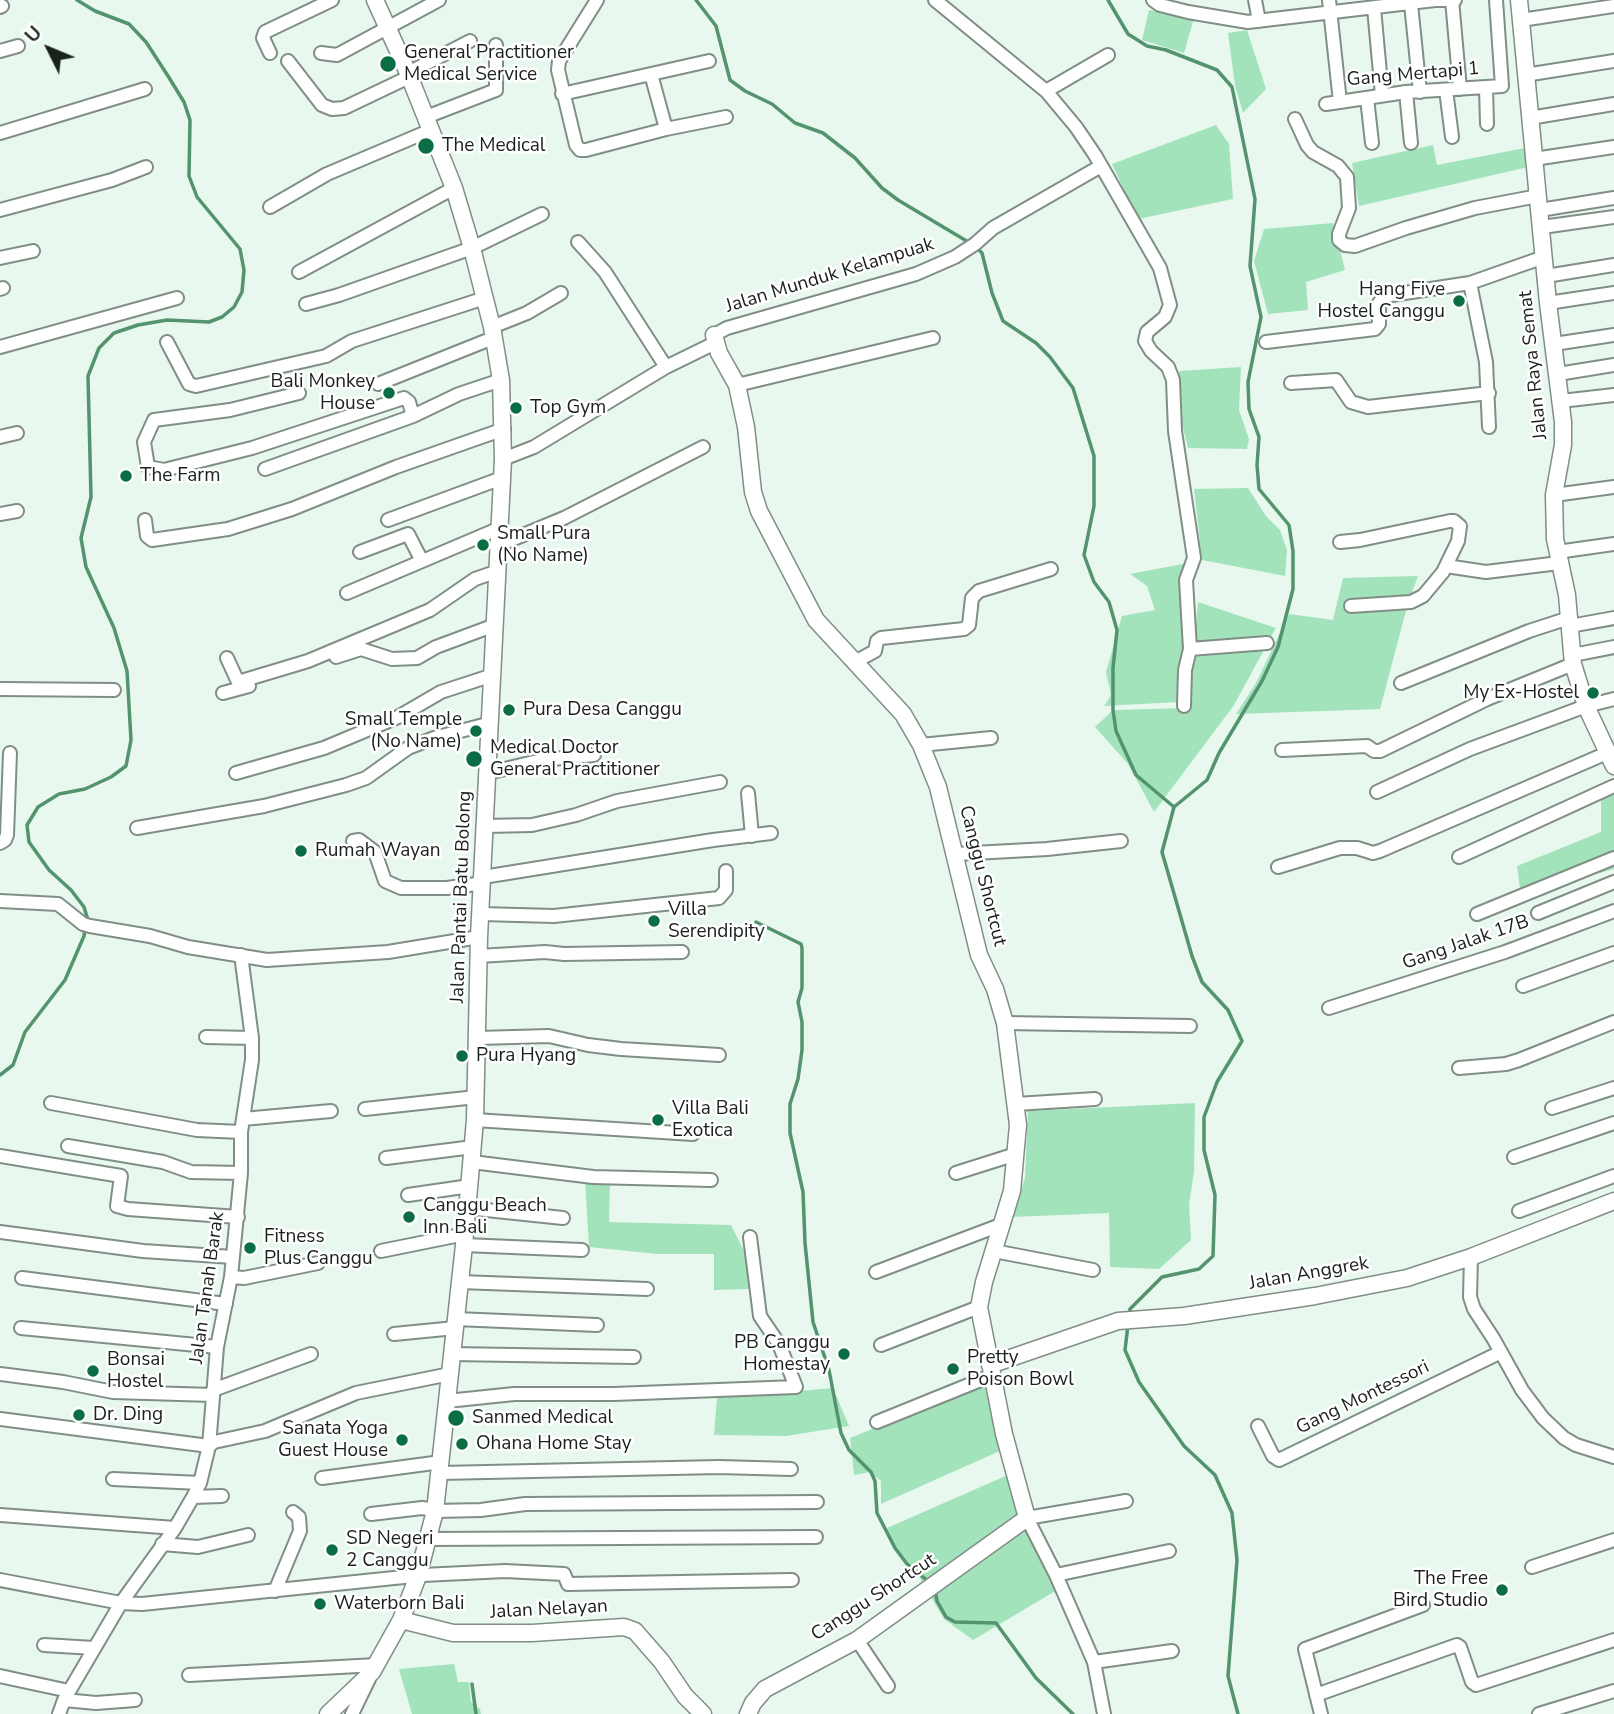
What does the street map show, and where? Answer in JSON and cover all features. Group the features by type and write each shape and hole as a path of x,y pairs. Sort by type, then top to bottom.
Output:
{"street":[{"path":"270,52 263,37 265,32 332,0"},
{"name":"Jalan Pantai Batu Bolong","path":"352,1714 401,1620 418,1576 435,1510 440,1468 475,1120 479,937 504,429 500,380 485,298 454,188 429,123 375,0"},
{"path":"321,52 337,55 439,0"},
{"path":"597,0 559,61 562,94 576,145 580,150 726,117"},
{"path":"935,0 1046,91 1076,127 1160,268 1170,305 1165,317 1147,332 1145,341 1151,351 1168,367 1173,380 1175,431 1194,558 1186,580 1190,649 1185,670 1184,706"},
{"path":"1153,0 1160,5 1186,6 1243,22 1330,6 1374,8 1388,3 1454,0 1460,89"},
{"path":"1255,0 1259,21"},
{"name":"Gang Mertapi 1","path":"1326,104 1406,92 1502,86 1496,0"},
{"name":"Jalan Raya Semat","path":"1519,0 1548,303 1561,401 1563,445 1554,495 1558,558 1567,595 1573,659 1586,706 1611,760"},
{"path":"1411,4 1420,92"},
{"path":"1330,6 1340,102"},
{"path":"1521,19 1614,6"},
{"path":"1374,8 1382,95"},
{"path":"288,61 322,105 332,109 344,107 470,41"},
{"path":"270,207 327,174 496,90 496,45"},
{"path":"0,51 18,46"},
{"path":"1046,91 1108,55"},
{"path":"562,94 709,61"},
{"path":"1502,86 1614,61"},
{"path":"651,74 666,129"},
{"path":"1486,88 1487,124"},
{"path":"0,133 145,89"},
{"path":"1446,90 1452,136"},
{"path":"1406,92 1411,143"},
{"path":"1367,97 1372,144"},
{"path":"1530,118 1614,104"},
{"path":"1295,119 1313,152 1338,166 1348,177 1349,208 1339,234 1339,240 1345,245 1355,246 1475,208 1614,198"},
{"path":"1534,159 1614,147"},
{"name":"Jalan Munduk Kelampuak","path":"503,459 554,436 714,339 727,328 926,270 963,253 993,228 1101,166"},
{"path":"0,210 112,180 146,167"},
{"path":"299,272 454,188"},
{"path":"306,304 471,248 542,214"},
{"path":"1542,227 1614,217"},
{"path":"578,242 605,272 666,367"},
{"path":"0,258 33,251"},
{"path":"1266,342 1375,329 1379,324 1379,303 1385,296 1470,283 1544,257"},
{"path":"1546,276 1614,265"},
{"path":"1470,283 1481,333 1489,393 1489,427"},
{"path":"378,384 492,333 561,293"},
{"path":"1548,303 1614,293"},
{"path":"167,342 189,384 196,386 326,356 352,341 485,298"},
{"path":"0,347 177,299"},
{"path":"1553,344 1614,335"},
{"path":"737,385 933,338"},
{"name":"Canggu Shortcut","path":"714,339 737,385 746,427 753,492 759,511 816,620 892,700 921,745 938,787 979,955 995,989 1005,1023 1018,1125 1016,1154 1012,1191 979,1307 1004,1434 1027,1518 1094,1662 1104,1714"},
{"path":"1558,374 1614,365"},
{"path":"265,470 413,416 459,394 500,380"},
{"path":"1291,383 1336,380 1351,402 1368,407 1489,393"},
{"path":"299,393 230,410 154,420 144,442 148,467 164,470 252,447 404,398 409,402 413,416"},
{"path":"1561,401 1614,395"},
{"path":"145,520 147,536 152,540 228,529 292,509 396,467 504,429"},
{"path":"0,437 17,433"},
{"path":"499,545 564,518 703,447"},
{"path":"388,520 502,478"},
{"path":"1554,495 1614,487"},
{"path":"0,514 17,511"},
{"path":"1340,542 1454,521 1461,526 1461,532 1446,566 1432,586 1417,600 1351,606"},
{"path":"347,593 500,528"},
{"path":"360,552 408,534 422,561"},
{"path":"1446,566 1486,572 1614,544"},
{"path":"855,662 875,650 877,641 881,638 964,629 970,625 972,598 979,591 1051,569"},
{"path":"227,658 238,682 308,661 430,610 467,583 498,571"},
{"path":"1401,683 1529,631 1570,622 1614,618"},
{"path":"223,693 290,674 361,649 392,659 417,658 436,647 495,625"},
{"path":"1190,649 1267,643"},
{"path":"1282,750 1367,746 1376,751 1383,750 1449,716 1573,659 1614,647"},
{"path":"236,773 324,748 398,717 441,692 493,676"},
{"path":"0,689 114,691"},
{"path":"1377,792 1470,749 1586,706 1614,699"},
{"path":"137,828 264,806 346,785 366,778 408,748 446,734 491,723"},
{"path":"921,745 991,738"},
{"path":"0,843 7,835 10,753"},
{"path":"488,773 542,760 594,755"},
{"path":"1278,867 1340,848 1357,848 1373,853 1380,851 1611,760"},
{"path":"485,826 532,825 576,815 617,801 720,782"},
{"path":"1460,857 1614,786"},
{"path":"748,793 752,836"},
{"path":"353,841 359,840 375,852 385,881 401,888 447,888 771,833"},
{"path":"956,854 1047,849 1121,841"},
{"path":"1477,914 1614,858"},
{"path":"481,914 554,916 719,898 726,890 726,870"},
{"path":"1538,913 1614,882"},
{"path":"0,901 58,904 86,925 267,960 388,952 479,937"},
{"name":"Gang Jalak 17B","path":"1329,1008 1505,952 1614,912"},
{"path":"479,956 545,952 682,952"},
{"path":"1523,986 1614,953"},
{"name":"Jalan Tanah Barak","path":"59,1714 121,1603 175,1528 193,1497 200,1483 209,1446 217,1347 231,1277 238,1217 242,1126 252,1060 241,955"},
{"path":"1459,1068 1520,1060 1614,1022"},
{"path":"1005,1023 1191,1026"},
{"path":"478,1038 549,1036 621,1049 719,1055"},
{"path":"206,1037 251,1038"},
{"path":"1552,1108 1614,1088"},
{"path":"365,1109 476,1097"},
{"path":"1016,1104 1095,1099"},
{"path":"51,1103 197,1130 242,1126 331,1111"},
{"path":"475,1120 693,1134"},
{"path":"1514,1157 1614,1123"},
{"path":"68,1146 163,1162 191,1172 241,1174"},
{"path":"386,1158 472,1154 593,1177 711,1180"},
{"path":"956,1173 1016,1154"},
{"path":"0,1156 121,1176 117,1206 128,1209 238,1217"},
{"path":"1519,1211 1614,1176"},
{"path":"408,1195 470,1186"},
{"name":"Jalan Anggrek","path":"991,1370 1118,1321 1150,1320 1407,1278 1471,1257 1614,1202"},
{"path":"467,1208 564,1218"},
{"path":"876,1272 1003,1224"},
{"path":"0,1232 144,1251 233,1258"},
{"path":"447,1401 514,1394 628,1394 796,1387 779,1344 760,1316 750,1237"},
{"path":"381,1251 464,1240 582,1250"},
{"path":"994,1251 1093,1270"},
{"path":"1471,1257 1470,1297 1474,1309 1522,1390 1553,1429 1576,1445 1614,1457"},
{"path":"231,1277 244,1278 318,1263"},
{"path":"22,1278 226,1304"},
{"path":"460,1282 647,1289"},
{"path":"881,1345 979,1307"},
{"path":"394,1335 456,1324 597,1325"},
{"path":"21,1328 217,1347"},
{"name":"Gang Montessori","path":"1258,1426 1273,1456 1279,1460 1501,1352"},
{"path":"0,1374 113,1392 213,1392 311,1354"},
{"path":"452,1354 634,1357"},
{"path":"877,1422 991,1370"},
{"path":"0,1419 209,1446 214,1442 265,1430 356,1393 450,1374"},
{"path":"322,1478 440,1468 791,1469"},
{"path":"113,1479 200,1483"},
{"path":"193,1497 222,1496"},
{"path":"1027,1518 1126,1501"},
{"path":"371,1514 422,1508 435,1510 566,1503 817,1502"},
{"path":"275,1591 300,1531 299,1517 293,1512"},
{"path":"0,1515 175,1528"},
{"name":"Canggu Shortcut","path":"748,1714 752,1703 765,1689 857,1640 1027,1518"},
{"path":"162,1544 198,1546 248,1535"},
{"path":"428,1539 816,1537"},
{"path":"1532,1567 1614,1540"},
{"path":"1057,1579 1169,1551"},
{"path":"1057,1579 1146,1564"},
{"path":"0,1580 121,1603 158,1603 418,1576 505,1572 564,1574 568,1584 792,1580"},
{"path":"1321,1714 1305,1648 1423,1605"},
{"name":"Jalan Nelayan","path":"401,1620 453,1633 532,1633 624,1627 635,1631 662,1662 685,1696 703,1714"},
{"path":"857,1640 888,1686"},
{"path":"1316,1695 1457,1645 1472,1682 1476,1685 1614,1640"},
{"path":"44,1646 94,1648"},
{"path":"1094,1662 1172,1651"},
{"path":"189,1675 374,1668"},
{"path":"330,1713 374,1668"},
{"path":"0,1676 96,1703 135,1700"},
{"path":"1539,1714 1614,1692"}],"green space":[{"path":"1149,10 1194,18 1184,53 1142,40"},
{"path":"1247,30 1266,89 1243,113 1235,85 1228,33"},
{"path":"1216,125 1229,144 1233,199 1138,219 1112,164"},
{"path":"1433,145 1437,165 1525,148 1528,167 1359,206 1352,163"},
{"path":"1333,223 1345,270 1306,282 1308,310 1268,314 1254,261 1264,229"},
{"path":"1241,367 1239,410 1249,439 1247,449 1188,448 1179,412 1179,371"},
{"path":"1248,488 1266,516 1280,530 1287,550 1285,576 1202,560 1194,489"},
{"path":"1188,563 1187,623 1178,702 1104,706 1111,695 1106,672 1122,616 1155,610 1147,586 1130,574"},
{"path":"1418,576 1408,603 1380,709 1236,714 1256,683 1289,614 1333,620 1343,578"},
{"path":"1198,602 1276,628 1234,705 1154,812 1128,764 1095,727 1113,710 1188,708"},
{"path":"1614,785 1614,869 1521,895 1517,866 1601,832 1601,792"},
{"path":"1195,1103 1194,1172 1189,1204 1191,1240 1159,1269 1110,1267 1109,1213 1012,1217 1025,1178 1028,1111"},
{"path":"585,1179 610,1181 609,1222 731,1225 747,1257 750,1289 714,1290 714,1254 658,1254 589,1247"},
{"path":"989,1382 1002,1450 881,1504 881,1481 870,1472 854,1475 850,1438"},
{"path":"833,1388 849,1426 786,1436 714,1435 717,1398"},
{"path":"1010,1474 1057,1590 973,1640 944,1619 918,1575 899,1556 887,1528"},
{"path":"454,1664 458,1682 469,1682 471,1702 480,1709 481,1714 412,1714 399,1669"}],"waterway":[{"path":"0,1075 13,1065 25,1032 65,980 84,936 87,917 84,907 71,890 49,870 29,842 27,825 38,807 59,794 85,789 111,777 126,766 131,740 127,671 114,628 86,567 81,538 91,497 88,376 99,348 114,333 167,320 209,322 222,317 234,307 242,292 244,270 240,249 197,197 189,176 190,120 184,102 168,76 146,42 129,24 95,11 77,0"},
{"path":"696,0 716,26 730,80 745,91 772,104 795,123 823,133 855,158 882,188 898,200 975,246 982,253 992,293 1003,321 1036,343 1073,388 1094,456 1094,506 1084,555 1094,582 1109,602 1117,630 1113,668 1116,731 1136,775 1174,807"},
{"path":"1108,0 1128,34 1147,46 1166,50 1217,70 1232,87 1255,199 1250,266 1261,317 1248,382 1249,409 1259,437 1259,489 1289,525 1293,551 1293,589 1278,647 1262,681 1219,753 1207,780 1174,807 1162,852 1202,982 1228,1010 1242,1041 1217,1082 1204,1117 1204,1150 1215,1195 1213,1256 1199,1269 1162,1277 1130,1309 1129,1314"},
{"path":"756,922 801,944 802,948 802,988 798,1002 802,1022 802,1050 798,1079 790,1104 790,1133 803,1192 813,1322 829,1370 841,1433 849,1450 871,1472 875,1481 877,1513 895,1548 907,1564 928,1581"},
{"path":"1128,1325 1125,1350 1139,1382 1184,1446 1215,1475 1232,1513 1237,1560 1228,1676 1238,1714"},
{"path":"935,1590 937,1601 946,1617 955,1622 996,1623 1036,1678 1073,1714"},
{"path":"472,1684 476,1714"}],"place":[{"name":"General Practitioner Medical Service","path":"388,64"},
{"name":"The Medical","path":"426,146"},
{"name":"Hang Five Hostel Canggu","path":"1459,301"},
{"name":"Bali Monkey House","path":"389,393"},
{"name":"Top Gym","path":"516,408"},
{"name":"The Farm","path":"126,476"},
{"name":"Small Pura (No Name)","path":"483,545"},
{"name":"My Ex-Hostel","path":"1593,693"},
{"name":"Pura Desa Canggu","path":"509,710"},
{"name":"Small Temple (No Name)","path":"476,731"},
{"name":"Medical Doctor General Practitioner","path":"474,759"},
{"name":"Rumah Wayan","path":"301,851"},
{"name":"Villa Serendipity","path":"654,921"},
{"name":"Pura Hyang","path":"462,1056"},
{"name":"Villa Bali Exotica","path":"658,1120"},
{"name":"Canggu Beach Inn Bali","path":"409,1217"},
{"name":"Fitness Plus Canggu","path":"250,1248"},
{"name":"PB Canggu Homestay","path":"844,1354"},
{"name":"Pretty Poison Bowl","path":"953,1369"},
{"name":"Bonsai Hostel","path":"93,1371"},
{"name":"Dr. Ding","path":"79,1415"},
{"name":"Sanmed Medical","path":"456,1418"},
{"name":"Sanata Yoga Guest House","path":"402,1440"},
{"name":"Ohana Home Stay","path":"462,1444"},
{"name":"SD Negeri 2 Canggu","path":"332,1550"},
{"name":"The Free Bird Studio","path":"1502,1590"},
{"name":"Waterborn Bali","path":"320,1604"}]}
